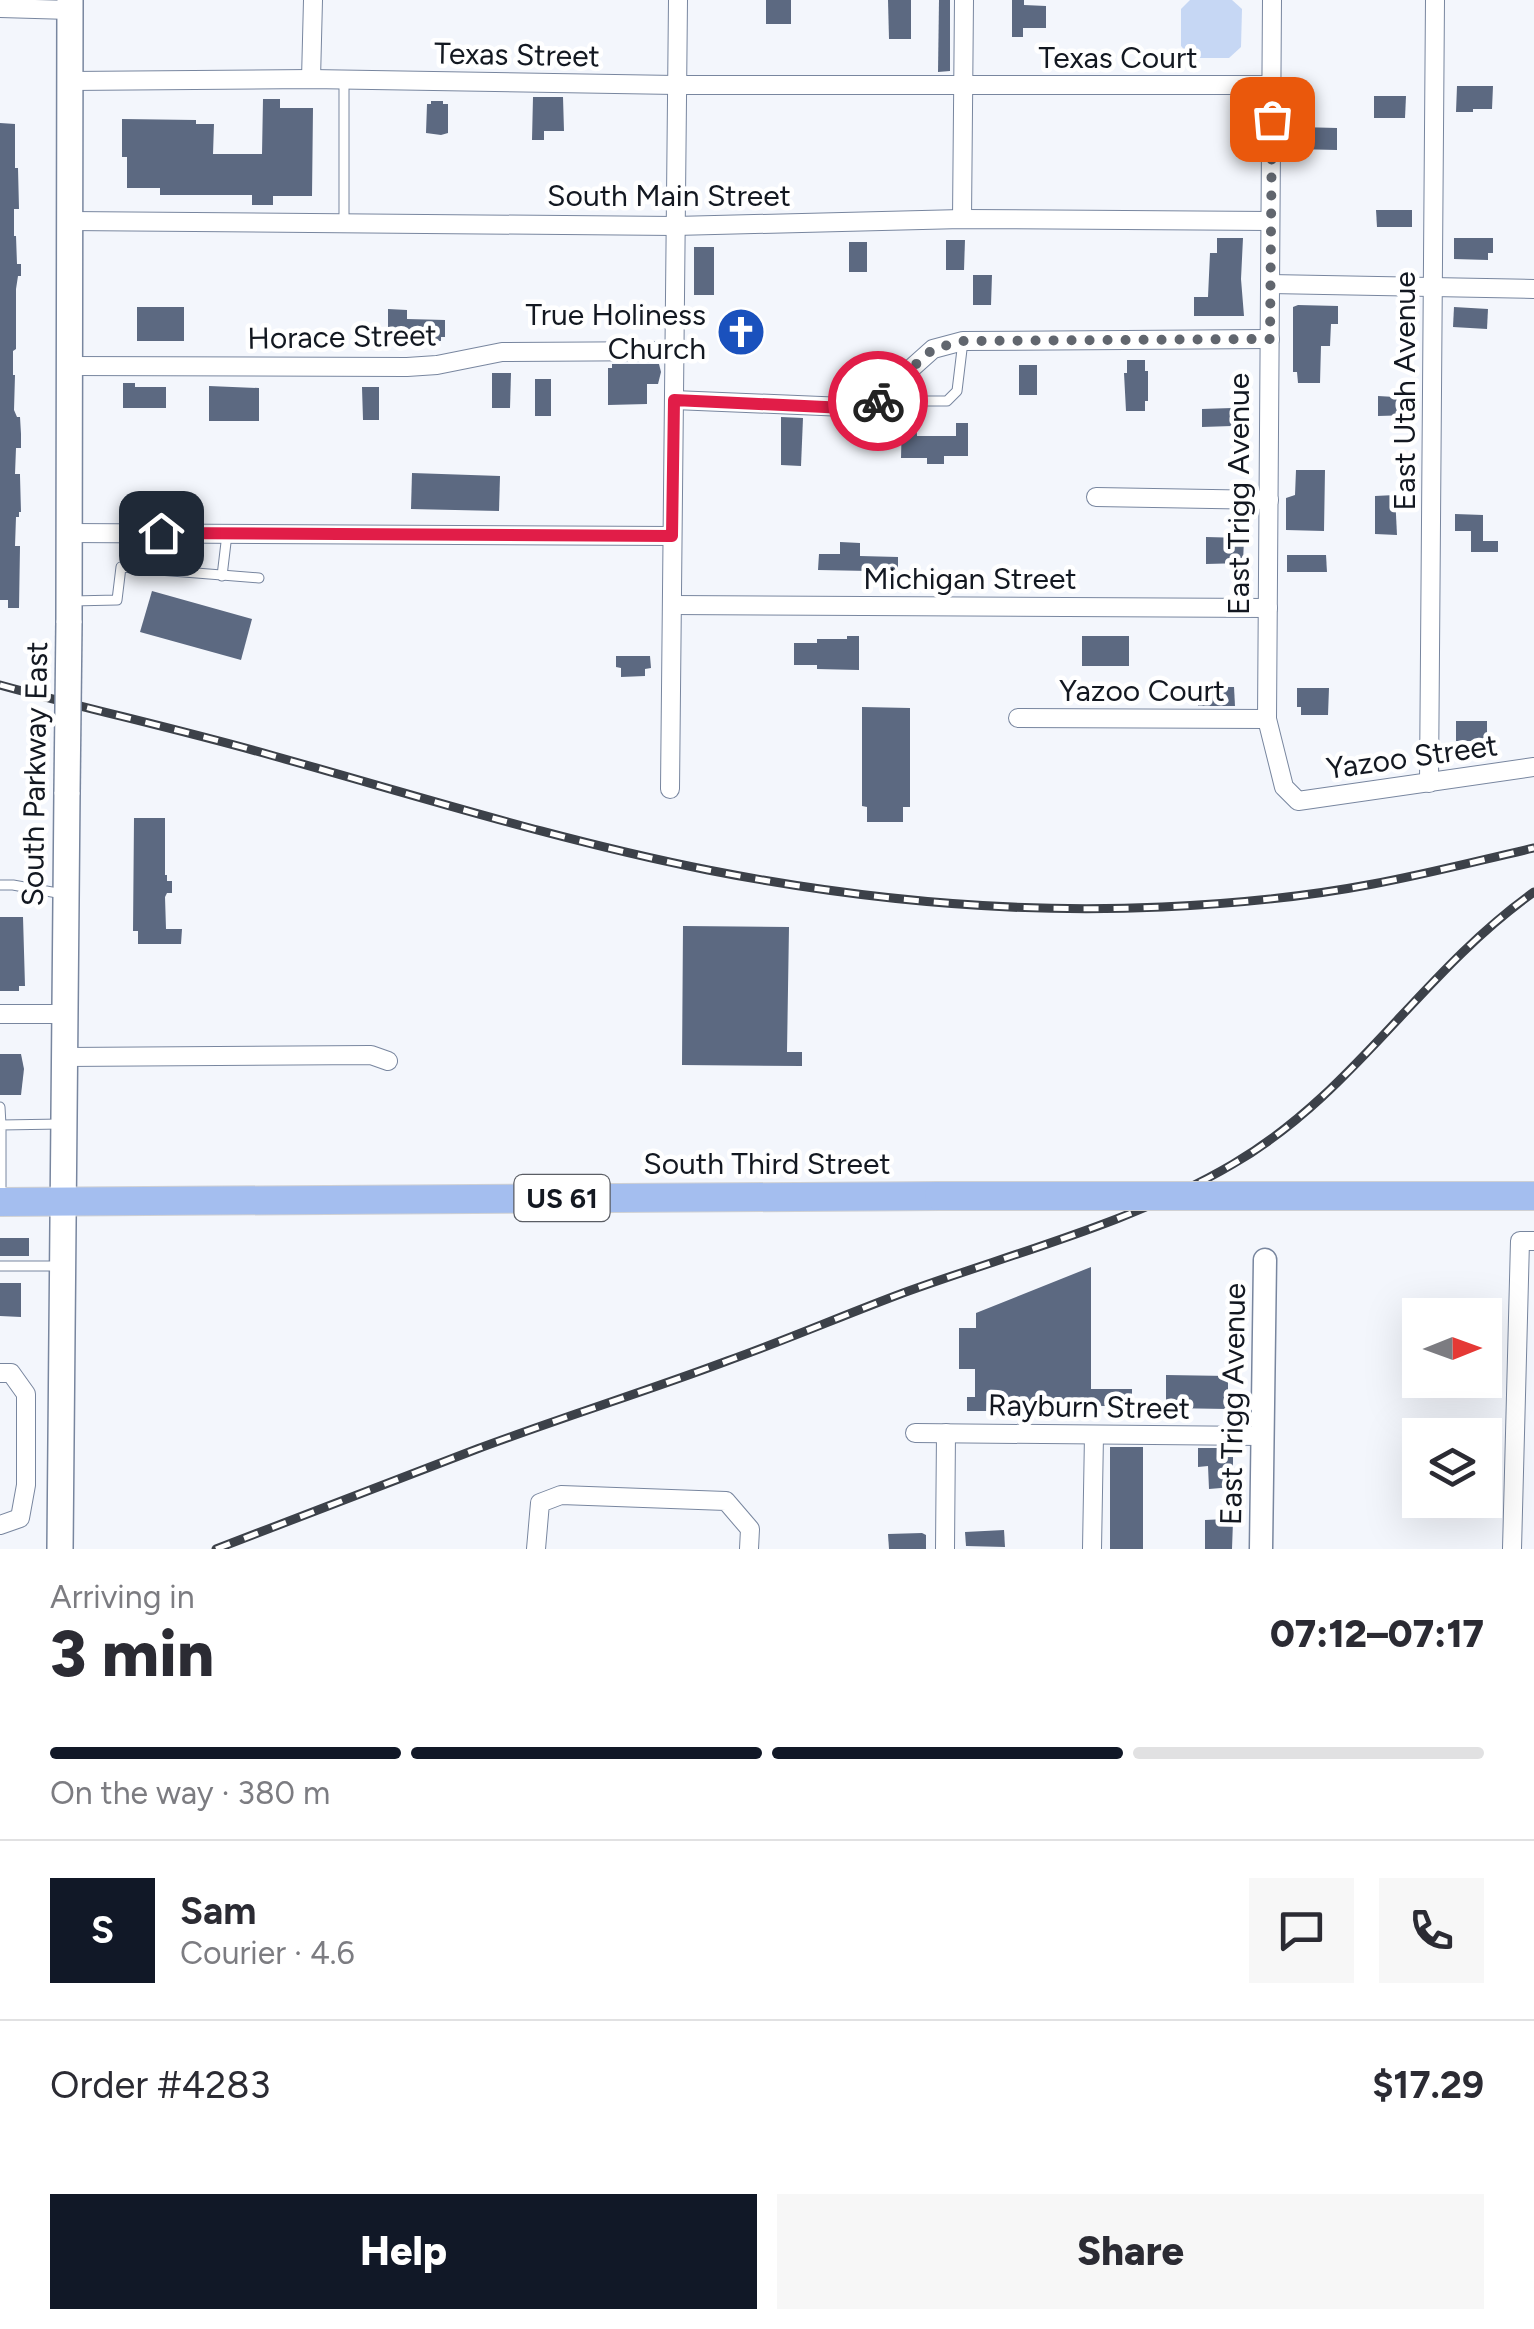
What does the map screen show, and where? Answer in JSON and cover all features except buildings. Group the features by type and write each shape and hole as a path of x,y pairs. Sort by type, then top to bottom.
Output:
{"main road":[{"name":"South Parkway East","path":"60,1549 70,5"},
{"name":"South Third Street","path":"0,1202 1534,1196"}],"street":[{"path":"311,79 313,0"},
{"path":"670,789 678,0"},
{"path":"962,219 964,0"},
{"name":"East Trigg Avenue","path":"1272,0 1267,719 1284,787 1298,801"},
{"name":"East Utah Avenue","path":"1429,784 1435,0"},
{"path":"0,8 70,5"},
{"name":"Texas Street","path":"70,81 311,79 963,85"},
{"name":"Texas Court","path":"963,85 1272,86"},
{"name":"South Main Street","path":"69,222 674,226 962,219 1270,221"},
{"path":"1270,284 1534,289"},
{"path":"674,400 846,408 882,400 933,349 963,341 1270,339"},
{"name":"Horace Street","path":"69,366 407,367 502,352 674,350"},
{"path":"1096,497 1268,500"},
{"path":"69,533 672,536"},
{"name":"Michigan Street","path":"672,605 1268,608"},
{"name":"Yazoo Court","path":"1018,718 1267,719"},
{"name":"Yazoo Street","path":"1298,801 1534,767"},
{"path":"0,1014 64,1014"},
{"path":"64,1058 371,1055 388,1061"},
{"path":"1512,1549 1520,1241 1534,1241"},
{"name":"East Trigg Avenue","path":"1261,1549 1265,1260"},
{"path":"0,1525 20,1518 26,1485 26,1394 5,1373"},
{"name":"Rayburn Street","path":"914,1432 1262,1436"},
{"path":"945,1549 946,1432"},
{"path":"1092,1549 1094,1435"},
{"path":"536,1549 540,1503 561,1495 726,1500 750,1529 749,1549"}],"lane":[{"path":"344,80 344,224"},
{"path":"882,400 947,401 957,391 963,341"},
{"path":"158,570 161,533"},
{"path":"222,576 227,534"},
{"path":"69,612 117,600 121,567 260,578"},
{"path":"0,885 66,894"},
{"path":"0,1107 0,1202"},
{"path":"1,1125 64,1124"},
{"path":"0,1266 62,1266"}],"shaded area":[{"path":"1190,0 1232,0 1242,9 1241,47 1229,58 1192,58 1181,46 1181,9"}],"railway":[{"path":"0,685 598,846 708,870 877,896 1048,908 1215,904 1347,889 1534,848"},
{"path":"216,1549 903,1293 1071,1236 1195,1185 1276,1135 1315,1103 1456,959 1534,892"}],"way so far":[{"path":"878,401 933,349 963,341 1270,339 1272,119"}],"place":[{"name":"True Holiness Church","path":"741,332"}],"route":[{"path":"161,533 672,536 674,400 846,408 878,401"}]}
